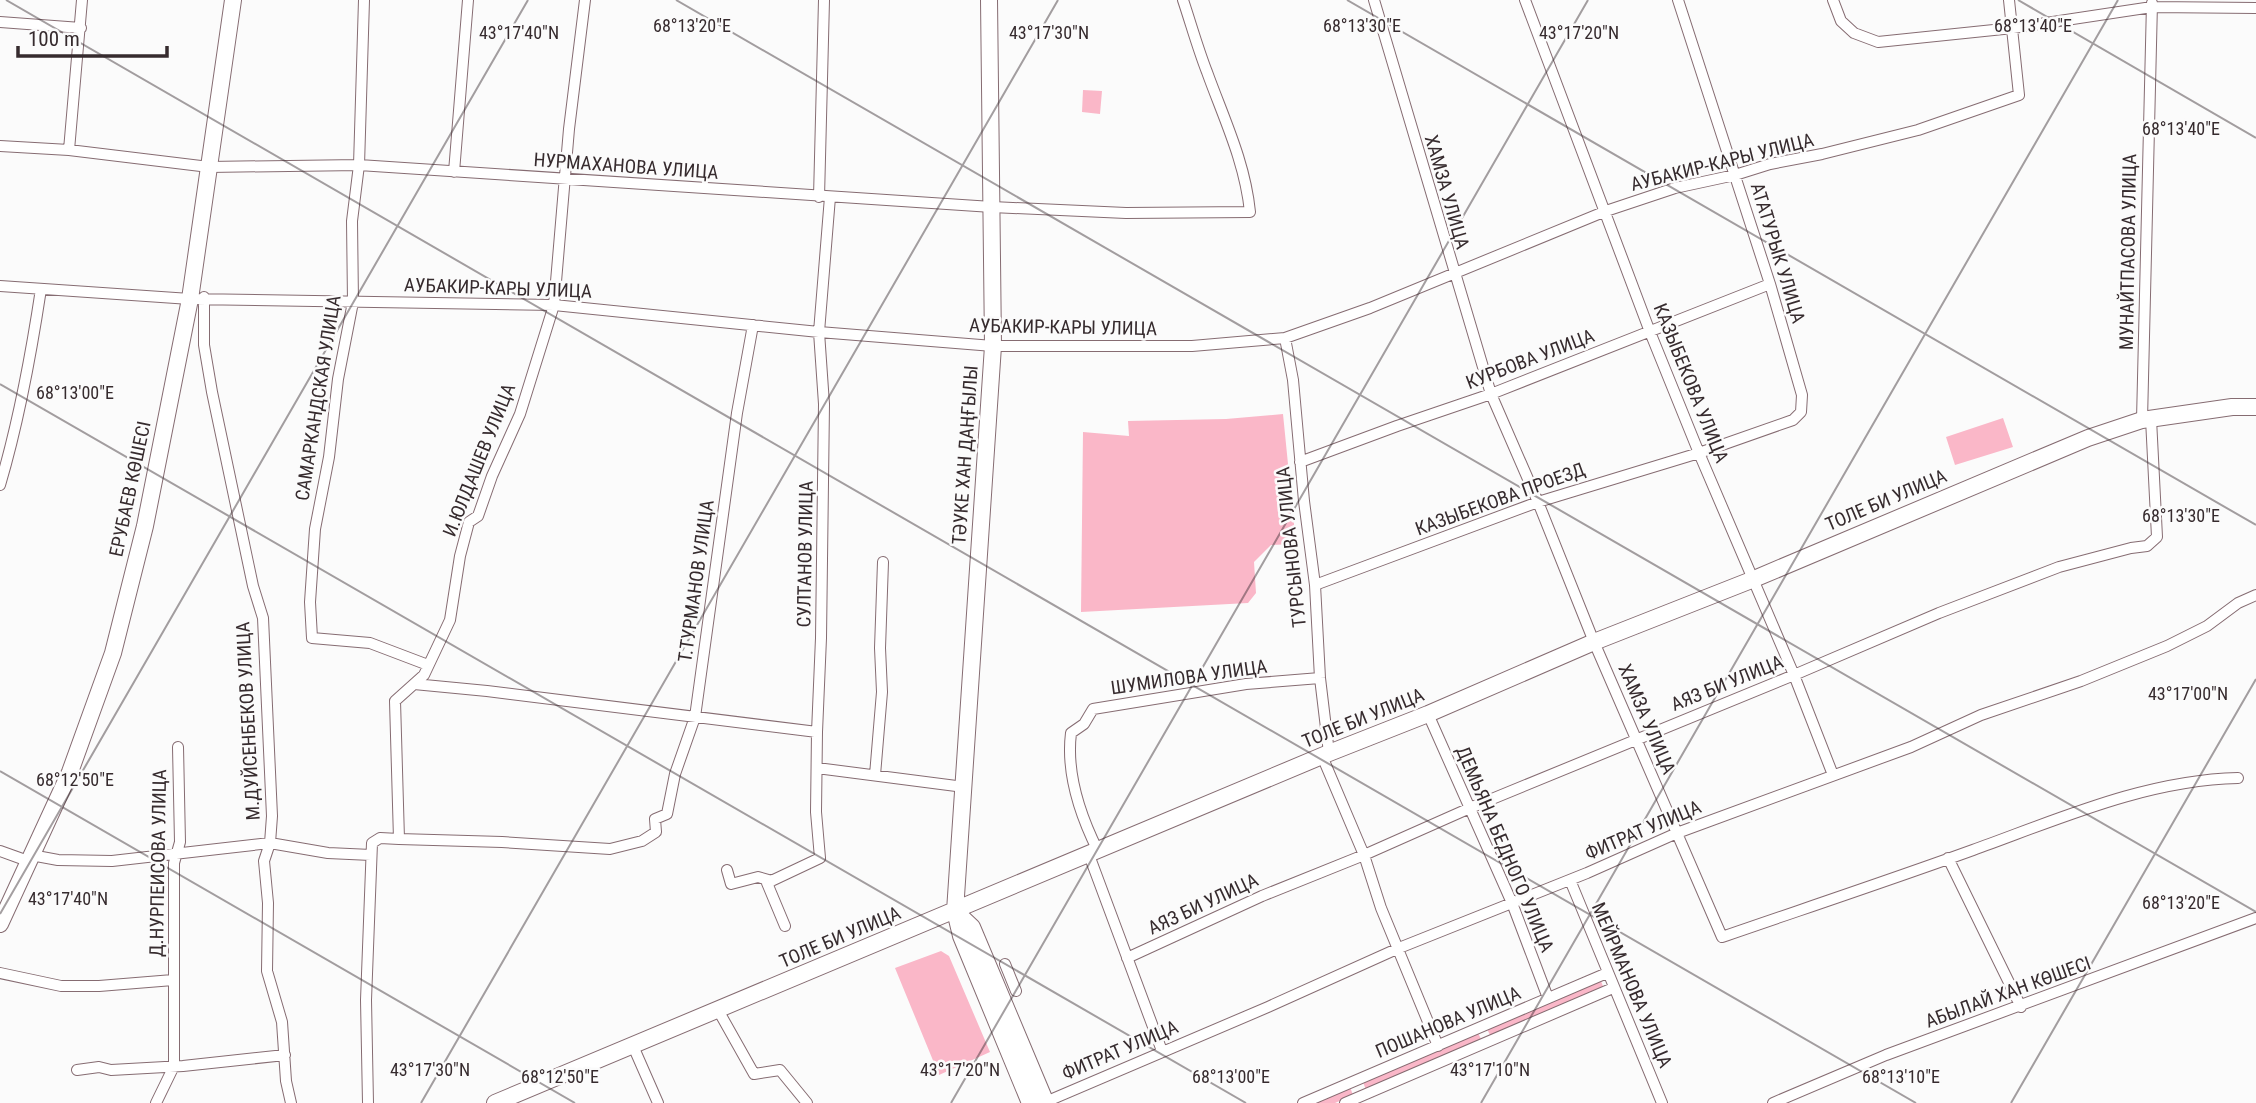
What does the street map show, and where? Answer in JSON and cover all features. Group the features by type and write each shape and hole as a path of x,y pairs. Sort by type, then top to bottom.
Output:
{"street":[{"path":"69,150 82,0"},
{"name":"ЕРУБАЕВ КӨШЕСІ","path":"0,924 70,772 113,653 197,298 209,167 233,0"},
{"name":"САМАРКАНДСКАЯ УЛИЦА","path":"364,0 359,165 352,221 353,302 315,529 310,603 312,638 370,643 428,665"},
{"path":"454,172 468,0"},
{"name":"И.ЮЛДАШЕВ УЛИЦА","path":"399,839 395,701 424,675 450,620 460,556 469,522 478,516 492,476 520,414 554,305 584,0"},
{"name":"СУЛТАНОВ УЛИЦА","path":"727,870 731,884 758,877 772,881 820,858 816,812 824,404 819,331 824,197 824,0"},
{"name":"ТӘУКЕ ХАН ДАҢҒЫЛЫ","path":"989,0 993,346 955,911 961,936 1041,1103"},
{"name":"НУРМАХАНОВА УЛИЦА","path":"0,146 69,150 209,167 359,165 992,206 1126,213 1250,212 1247,186 1234,143 1183,0"},
{"name":"ХАМЗА УЛИЦА","path":"1374,0 1452,272 1491,394 1594,642 1722,937 2087,809 2169,785 2204,779 2238,778"},
{"name":"КАЗЫБЕКОВА УЛИЦА","path":"1525,0 1650,331 1833,775"},
{"name":"АТАТУРЫК УЛИЦА","path":"1678,0 1770,284 1802,394 1801,411 1793,420 1699,453"},
{"path":"1833,0 1840,21 1854,33 1878,42 2013,28 2152,4 2256,8"},
{"path":"2009,0 2013,28"},
{"name":"МУНАЙТПАСОВА УЛИЦА","path":"2147,419 2152,4"},
{"path":"0,22 81,28"},
{"name":"АУБАКИР-КАРЫ УЛИЦА","path":"0,286 197,298 554,305 993,346 1192,346 1285,338 1370,308 1452,272 1606,211 1675,188 1735,175 1770,163 1822,154 1918,130 2019,95 2013,28"},
{"name":"КУРБОВА УЛИЦА","path":"1300,462 1491,394 1770,284"},
{"path":"0,485 20,407 41,289"},
{"name":"М.ДУЙСЕНБЕКОВ УЛИЦА","path":"197,298 212,392 253,586 263,618 271,776 270,843 264,861 268,903 267,971 282,1022 286,1081 291,1103"},
{"name":"Т.ТУРМАНОВ УЛИЦА","path":"399,839 610,849 642,841 656,832 656,819 667,814 675,774 695,718 737,413 753,325"},
{"name":"ТУРСЫНОВА УЛИЦА","path":"1285,338 1293,380 1315,585 1326,755 1381,908 1438,1045"},
{"name":"ТОЛЕ БИ УЛИЦА","path":"495,1103 2076,443 2147,419 2232,407 2256,407"},
{"name":"АЯЗ БИ УЛИЦА","path":"1127,958 1262,896 1939,612 2059,567 2147,546 2157,537 2147,419"},
{"name":"КАЗЫБЕКОВА ПРОЕЗД","path":"1315,585 1538,502 1699,453"},
{"path":"875,775 882,692 880,648 883,562"},
{"name":"ФИТРАТ УЛИЦА","path":"1041,1103 1399,948 1570,880 1677,833 1911,747 1981,715 2081,681 2167,646 2207,626 2238,603 2256,595"},
{"name":"ШУМИЛОВА УЛИЦА","path":"1162,1051 1127,958 1076,796 1069,751 1071,733 1084,724 1093,709 1246,684 1320,678"},
{"path":"414,684 817,732"},
{"name":"ДЕМЬЯНА БЕДНОГО УЛИЦА","path":"1428,714 1512,903 1548,998"},
{"name":"Д.НУРПЕИСОВА УЛИЦА","path":"156,1103 174,1066 174,863 180,842 178,747"},
{"path":"817,768 964,787"},
{"path":"368,1103 366,1000 372,843 380,838 399,839"},
{"path":"0,851 30,858 112,861 270,843 328,853 371,855"},
{"path":"1948,858 2021,1007"},
{"name":"МЕЙРМАНОВА УЛИЦА","path":"1570,880 1662,1103"},
{"path":"772,881 767,884 785,926"},
{"name":"АБЫЛАЙ ХАН КӨШЕСІ","path":"1773,1103 1886,1055 2256,918"},
{"path":"1005,964 1016,991"},
{"name":"Д.НУРПЕИСОВА УЛИЦА","path":"0,973 42,983 71,986 173,980"},
{"name":"ПОШАНОВА УЛИЦА","path":"1303,1103 1607,973"},
{"name":"ПОШАНОВА УЛИЦА","path":"1345,1103 1613,988"},
{"path":"718,1010 754,1074 780,1070 807,1103"},
{"path":"633,1046 658,1103"},
{"path":"77,1070 174,1066 285,1055"}],"shaded area":[{"path":"1083,90 1102,91 1100,114 1082,112"},
{"path":"1283,414 1296,544 1271,545 1254,562 1256,593 1248,603 1081,612 1083,432 1129,436 1128,421 1226,419"},
{"path":"2003,418 2013,447 1955,465 1946,437"},
{"path":"941,951 949,956 990,1052 939,1075 895,968"},
{"path":"1601,981 1604,989 1491,1037 1487,1029"},
{"path":"1478,1033 1482,1041 1366,1090 1363,1082"},
{"path":"1350,1087 1353,1095 1335,1103 1313,1103"}]}
